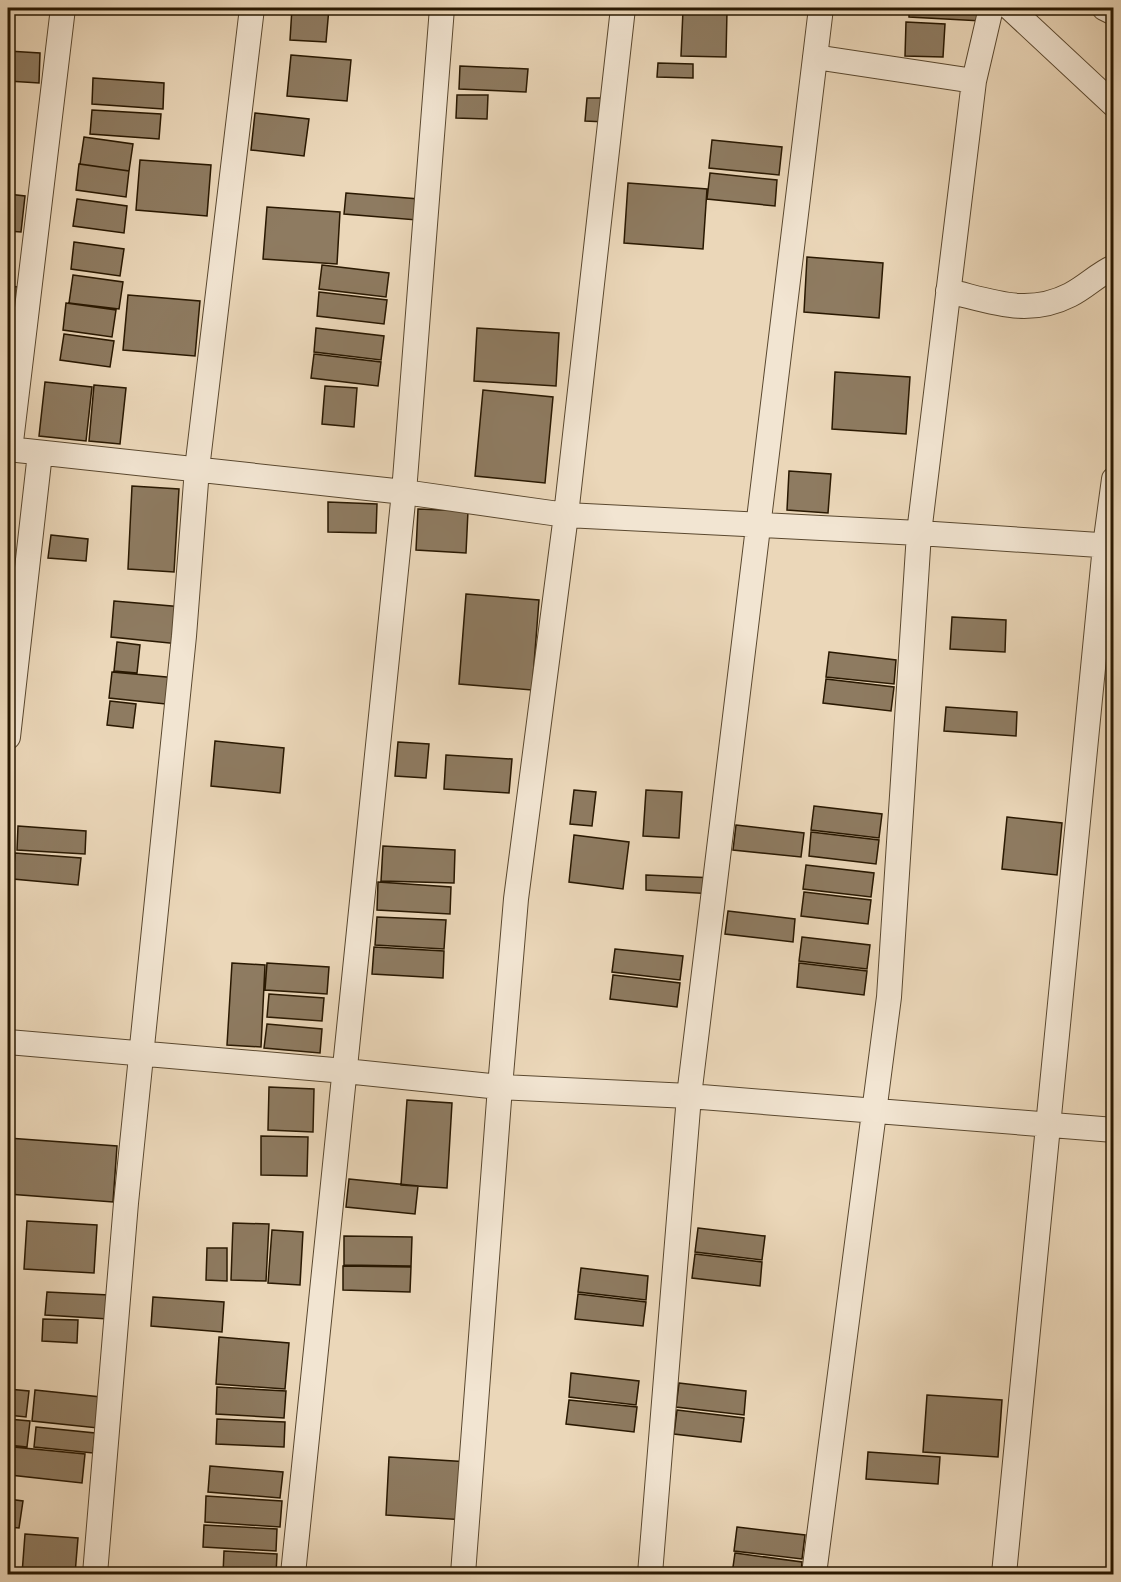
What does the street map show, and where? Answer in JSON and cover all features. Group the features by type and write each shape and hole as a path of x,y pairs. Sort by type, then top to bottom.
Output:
{"street":[{"path":"63,8 9,450 404,492 566,515 918,533 1109,546"},
{"path":"95,1575 126,1203 184,636 197,469 252,8"},
{"path":"293,1575 404,492 442,8"},
{"path":"463,1575 516,899 566,515 622,8"},
{"path":"650,1575 689,1096 815,57 818,8"},
{"path":"814,1575 889,997 918,533 974,81 991,8"},
{"path":"1104,8 1113,13"},
{"path":"1018,10 1113,105"},
{"path":"815,57 974,81"},
{"path":"948,291 1019,307 1035,305 1069,296 1113,267"},
{"path":"8,738 40,453"},
{"path":"1004,1575 1048,1124 1109,546 1113,479"},
{"path":"8,1042 345,1071 500,1087 689,1096 1113,1130"}],"building":[{"path":"292,8 329,8 326,42 290,40"},
{"path":"909,8 983,8 982,21 909,17"},
{"path":"683,10 727,11 726,57 681,56"},
{"path":"906,22 945,24 943,57 905,56"},
{"path":"8,51 40,53 39,83 8,81"},
{"path":"291,55 351,60 347,101 287,96"},
{"path":"658,63 693,64 693,78 657,77"},
{"path":"460,66 528,69 526,92 459,89"},
{"path":"93,78 164,83 163,109 92,104"},
{"path":"457,95 488,95 487,119 456,118"},
{"path":"587,98 606,98 606,122 585,121"},
{"path":"92,110 161,114 159,139 90,134"},
{"path":"255,113 309,119 304,156 251,150"},
{"path":"84,137 133,144 129,171 80,164"},
{"path":"712,140 782,147 779,175 709,168"},
{"path":"140,160 211,165 207,216 136,210"},
{"path":"79,164 129,171 126,197 76,190"},
{"path":"710,173 777,180 775,206 707,199"},
{"path":"628,183 707,189 703,249 624,243"},
{"path":"346,193 419,199 417,220 344,214"},
{"path":"8,194 25,196 21,232 8,231"},
{"path":"77,199 127,206 124,233 73,226"},
{"path":"267,207 340,212 337,264 263,259"},
{"path":"74,242 124,249 120,276 71,269"},
{"path":"807,257 883,263 879,318 804,312"},
{"path":"322,265 389,273 386,297 319,289"},
{"path":"73,275 123,282 119,309 69,303"},
{"path":"8,286 18,287 14,339 8,338"},
{"path":"319,292 387,300 384,324 317,316"},
{"path":"128,295 200,301 195,356 123,350"},
{"path":"66,303 116,310 112,337 63,330"},
{"path":"316,328 384,336 381,360 314,352"},
{"path":"477,328 559,333 556,386 474,381"},
{"path":"64,334 114,341 110,367 60,360"},
{"path":"314,354 381,362 378,386 311,378"},
{"path":"835,372 910,377 906,434 832,429"},
{"path":"45,382 92,387 86,441 39,436"},
{"path":"94,385 126,388 120,444 89,441"},
{"path":"325,386 357,388 354,427 322,424"},
{"path":"483,390 553,397 545,483 475,476"},
{"path":"789,471 831,474 828,513 787,510"},
{"path":"132,486 179,489 174,572 128,569"},
{"path":"328,502 377,504 376,533 328,532"},
{"path":"418,509 468,511 466,553 416,550"},
{"path":"51,535 88,539 86,561 48,558"},
{"path":"466,594 539,600 532,690 459,684"},
{"path":"114,601 183,607 179,644 111,637"},
{"path":"952,617 1006,620 1005,652 950,649"},
{"path":"117,642 140,645 137,673 114,671"},
{"path":"829,652 896,660 894,684 826,677"},
{"path":"112,672 177,678 175,705 109,698"},
{"path":"826,679 894,687 891,711 823,703"},
{"path":"110,701 136,704 133,728 107,725"},
{"path":"946,707 1017,712 1016,736 944,731"},
{"path":"215,741 284,748 280,793 211,786"},
{"path":"398,742 429,744 426,778 395,776"},
{"path":"446,755 512,759 509,793 444,789"},
{"path":"574,790 596,792 592,826 570,824"},
{"path":"646,790 682,792 679,838 643,836"},
{"path":"814,806 882,814 879,838 811,830"},
{"path":"1007,817 1062,823 1057,875 1002,869"},
{"path":"736,825 804,833 801,857 733,850"},
{"path":"18,826 86,831 85,854 17,850"},
{"path":"811,832 879,840 876,864 809,856"},
{"path":"574,835 629,842 623,889 569,882"},
{"path":"383,846 455,850 454,883 381,881"},
{"path":"15,853 81,858 78,885 13,879"},
{"path":"806,865 874,873 871,897 803,889"},
{"path":"646,875 715,878 714,894 646,890"},
{"path":"378,882 451,887 450,914 377,910"},
{"path":"804,892 871,900 868,924 801,916"},
{"path":"728,911 795,919 793,942 725,934"},
{"path":"377,917 446,920 444,949 375,945"},
{"path":"802,937 870,945 867,969 799,961"},
{"path":"374,947 444,951 443,978 372,974"},
{"path":"615,949 683,956 680,980 612,972"},
{"path":"232,963 265,965 261,1047 227,1045"},
{"path":"267,963 329,967 327,994 265,990"},
{"path":"799,963 867,971 864,995 797,987"},
{"path":"613,975 680,983 677,1007 610,999"},
{"path":"269,994 324,998 322,1021 267,1017"},
{"path":"267,1024 322,1029 320,1053 264,1048"},
{"path":"269,1087 314,1089 313,1132 268,1130"},
{"path":"407,1100 452,1103 447,1188 401,1185"},
{"path":"261,1136 308,1137 307,1176 261,1175"},
{"path":"8,1138 117,1146 113,1202 8,1194"},
{"path":"349,1179 418,1186 415,1214 346,1207"},
{"path":"27,1221 97,1225 94,1273 24,1269"},
{"path":"233,1223 269,1224 266,1281 231,1280"},
{"path":"698,1228 765,1236 762,1260 695,1252"},
{"path":"272,1230 303,1232 300,1285 268,1283"},
{"path":"344,1236 412,1237 411,1266 344,1265"},
{"path":"207,1248 227,1248 227,1281 206,1280"},
{"path":"695,1254 762,1262 760,1286 692,1278"},
{"path":"343,1266 411,1267 410,1292 343,1290"},
{"path":"581,1268 648,1276 646,1300 578,1292"},
{"path":"47,1292 109,1295 108,1319 45,1315"},
{"path":"578,1294 646,1302 643,1326 575,1319"},
{"path":"153,1297 224,1302 222,1332 151,1326"},
{"path":"43,1319 78,1320 77,1343 42,1341"},
{"path":"219,1337 289,1343 285,1389 216,1384"},
{"path":"571,1373 639,1381 636,1405 569,1397"},
{"path":"679,1383 746,1391 744,1415 676,1407"},
{"path":"217,1387 286,1391 284,1418 216,1414"},
{"path":"8,1389 29,1391 26,1417 8,1415"},
{"path":"35,1390 101,1397 98,1428 32,1421"},
{"path":"927,1395 1002,1400 998,1457 923,1452"},
{"path":"569,1400 637,1407 634,1432 566,1424"},
{"path":"677,1410 744,1418 741,1442 674,1434"},
{"path":"8,1419 30,1421 27,1447 8,1445"},
{"path":"217,1419 285,1422 284,1447 216,1444"},
{"path":"36,1427 95,1433 93,1453 34,1447"},
{"path":"13,1447 85,1454 82,1483 10,1475"},
{"path":"868,1452 940,1457 938,1484 866,1479"},
{"path":"389,1457 470,1462 466,1520 386,1515"},
{"path":"210,1466 283,1472 280,1498 208,1492"},
{"path":"206,1496 282,1501 280,1527 205,1522"},
{"path":"8,1499 23,1501 19,1528 8,1527"},
{"path":"204,1525 277,1529 276,1551 203,1547"},
{"path":"737,1527 805,1535 802,1559 734,1551"},
{"path":"25,1534 78,1538 75,1574 22,1574"},
{"path":"224,1551 277,1554 276,1574 223,1574"},
{"path":"735,1553 802,1562 801,1574 732,1574"}]}
